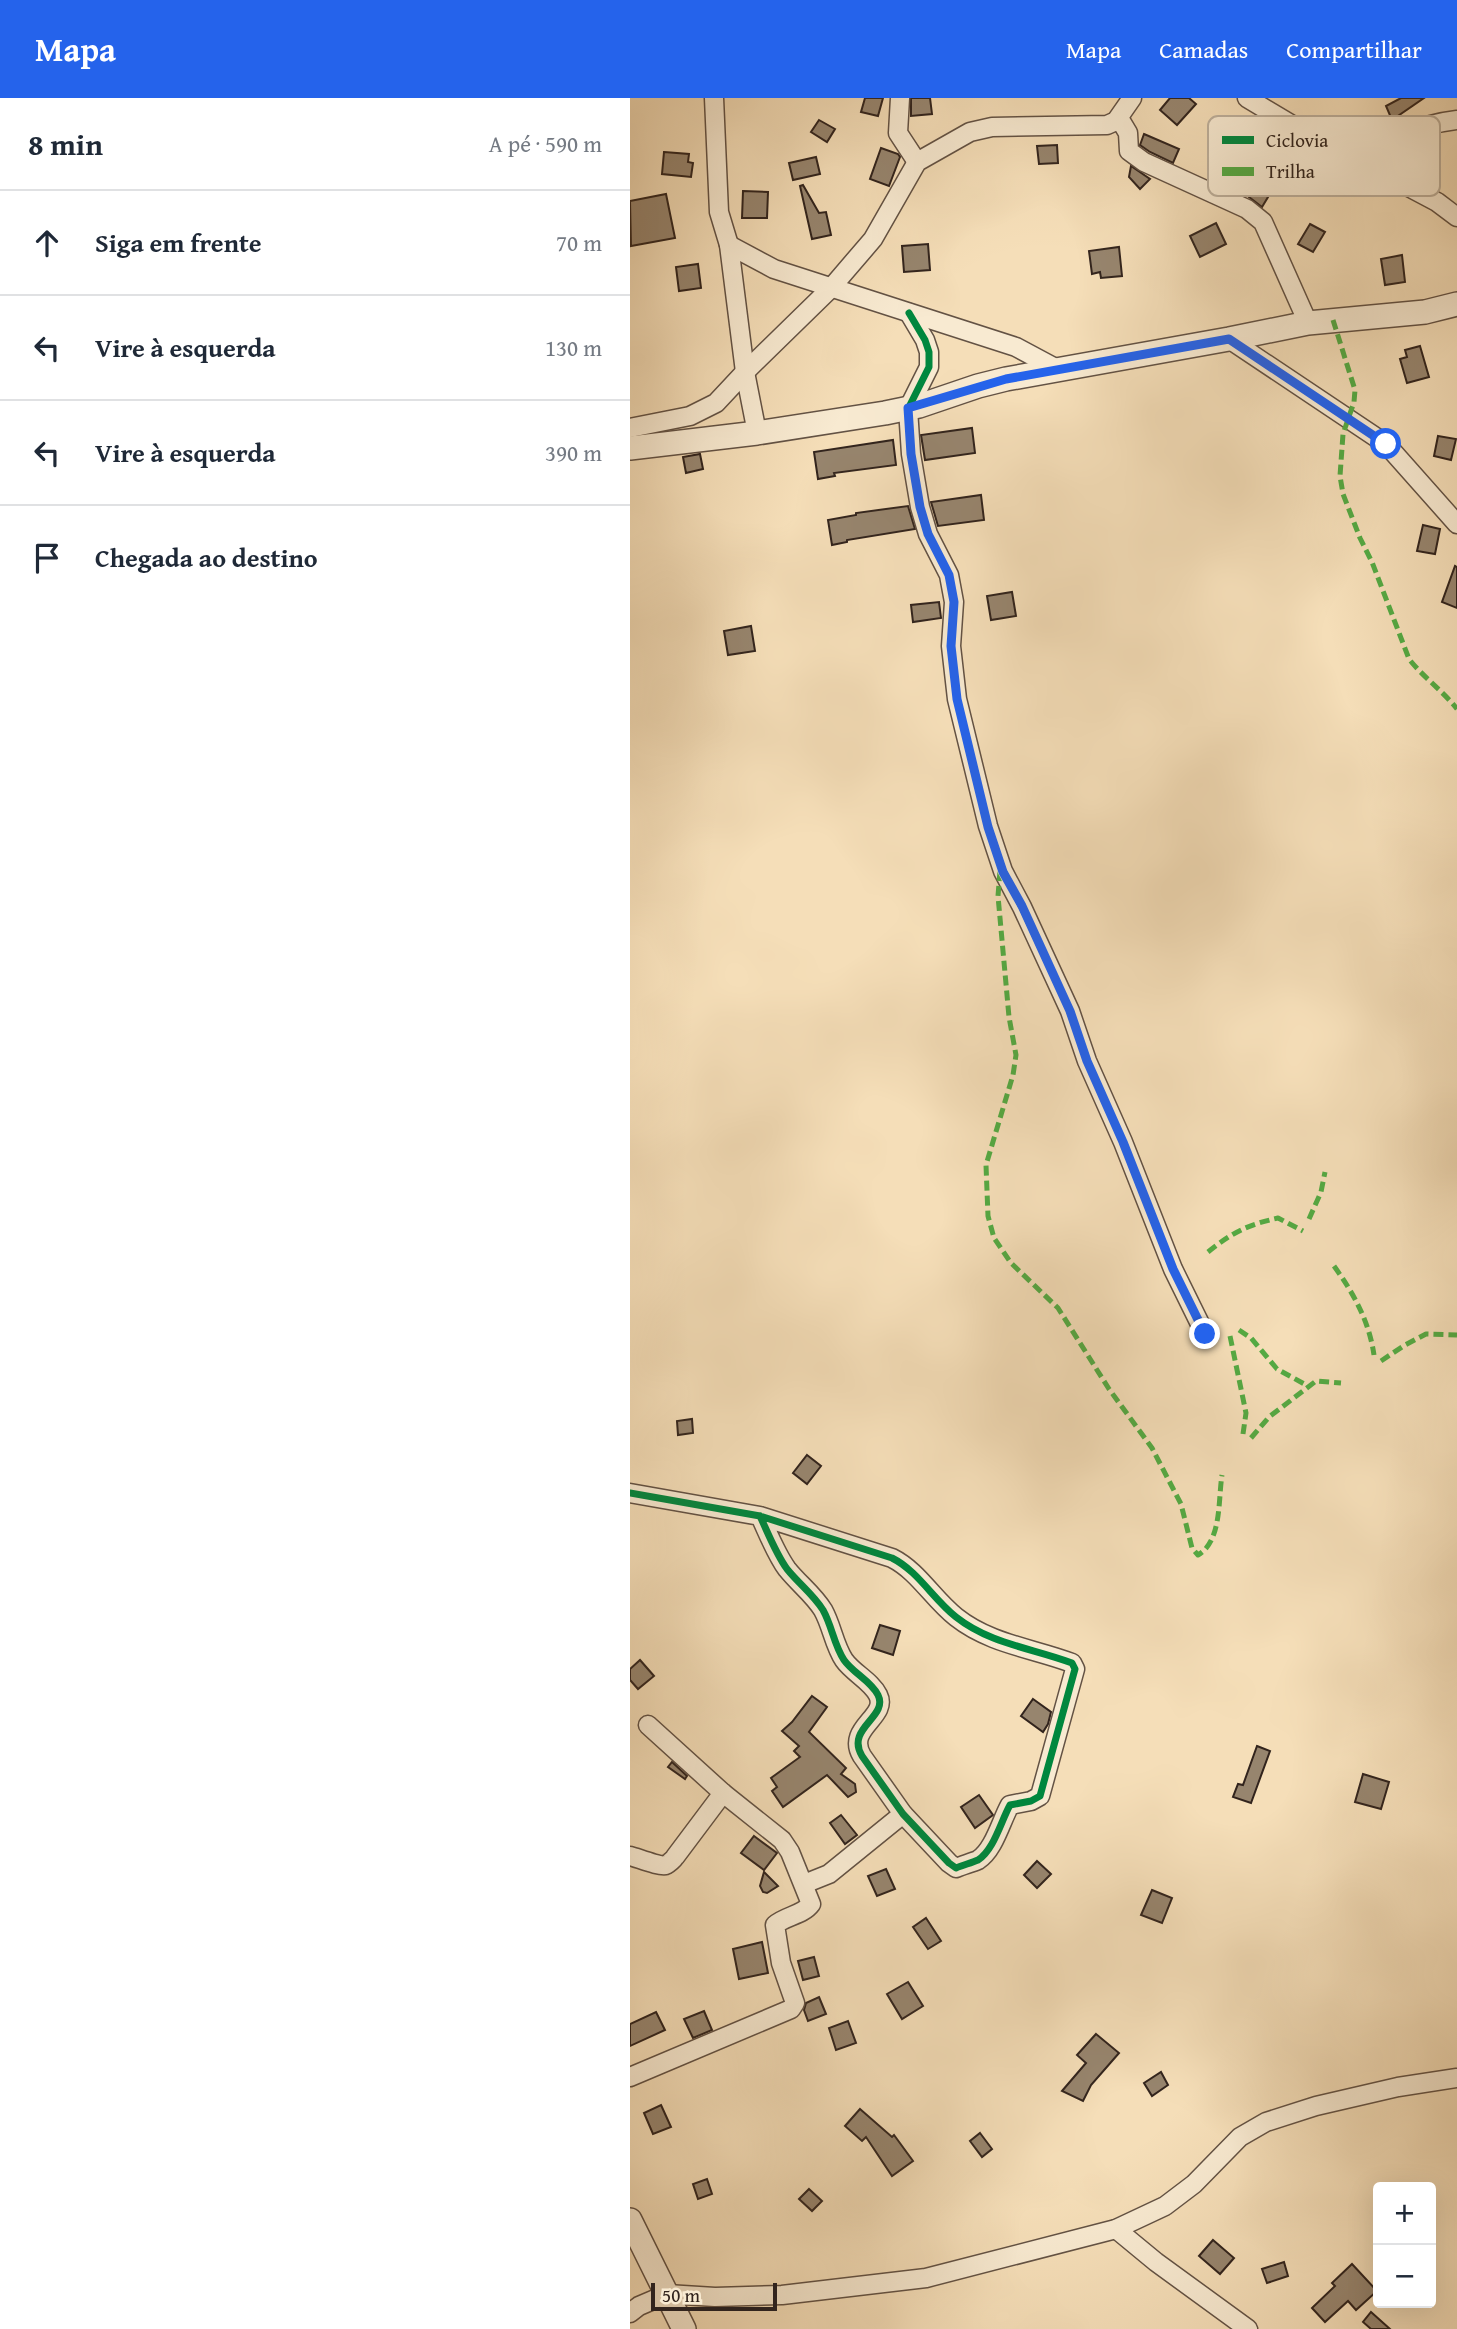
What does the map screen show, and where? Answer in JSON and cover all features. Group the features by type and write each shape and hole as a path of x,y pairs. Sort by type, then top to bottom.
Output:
{"street":[{"path":"714,98 719,212 729,245 745,372 757,433"},
{"path":"900,98 898,133 917,162"},
{"path":"630,428 690,416 716,403 831,289 873,239 917,162 970,132 992,127 1107,125 1116,121 1132,98"},
{"path":"1247,98 1279,116"},
{"path":"1116,121 1122,123 1128,133 1129,151 1144,162 1208,190"},
{"path":"1221,196 1247,209 1263,222 1308,323"},
{"path":"1426,196 1457,217"},
{"path":"729,245 774,270 1016,347 1059,370"},
{"path":"630,447 757,433 908,408 978,386 1059,370 1308,323 1424,312 1457,304"},
{"path":"909,313 929,352 929,367 908,408 911,454 920,507 928,534 949,575 954,602 951,646 957,699 988,827 1003,872 1022,906 1070,1011 1087,1061 1123,1142 1173,1269 1205,1334"},
{"path":"1229,339 1386,444 1457,524"},
{"path":"630,1493 760,1516 892,1558 905,1565 954,1616 982,1635 1072,1663 1075,1669 1040,1796 1031,1801 1010,1805 996,1838 980,1858 956,1868 903,1814 857,1748 856,1739 879,1707 880,1697 849,1668 841,1656 823,1611 809,1591 786,1568 760,1516"},
{"path":"630,2077 791,2009 793,1996 781,1963 775,1925 792,1914 810,1908 811,1904 790,1852 782,1840 723,1793 649,1725"},
{"path":"630,1856 659,1866 666,1865 723,1793"},
{"path":"804,1884 830,1874 903,1814"},
{"path":"630,2313 639,2306 667,2294 715,2297 782,2295 926,2277 1116,2230 1165,2206 1194,2184 1240,2137 1266,2122 1316,2106 1457,2078"},
{"path":"630,2220 684,2329"},
{"path":"1116,2230 1248,2329"}],"building":[{"path":"865,98 883,98 878,116 861,112"},
{"path":"911,98 930,98 932,114 911,116"},
{"path":"1170,98 1189,98 1196,104 1177,125 1160,110"},
{"path":"1401,98 1424,98 1398,116 1390,116 1386,106"},
{"path":"819,120 835,129 827,142 811,132"},
{"path":"1144,134 1179,149 1173,163 1140,145"},
{"path":"1057,145 1058,163 1039,164 1037,146"},
{"path":"881,148 900,157 889,186 870,179"},
{"path":"664,152 689,154 688,162 693,163 691,177 662,174"},
{"path":"816,157 820,174 793,180 789,163"},
{"path":"1131,166 1150,179 1140,189 1129,177"},
{"path":"803,185 819,213 826,212 831,235 812,239 800,186"},
{"path":"743,191 768,192 767,218 742,218"},
{"path":"666,194 675,238 631,246 630,201"},
{"path":"1266,196 1268,197 1262,207 1249,197"},
{"path":"1216,223 1226,244 1200,257 1190,236"},
{"path":"1310,224 1325,232 1313,252 1298,244"},
{"path":"928,244 930,270 904,272 902,246"},
{"path":"1119,247 1122,276 1101,278 1100,272 1092,274 1089,251"},
{"path":"1402,255 1405,282 1385,285 1381,259"},
{"path":"698,264 701,288 679,291 676,267"},
{"path":"1420,346 1429,377 1407,383 1400,359 1407,357 1405,350"},
{"path":"972,428 975,453 925,460 921,435"},
{"path":"1438,436 1456,439 1451,460 1434,456"},
{"path":"893,440 896,465 834,473 835,476 818,479 814,452"},
{"path":"700,454 703,469 686,473 683,457"},
{"path":"981,495 984,520 938,526 931,502"},
{"path":"908,506 915,529 832,545 828,520"},
{"path":"1423,525 1440,529 1435,554 1417,551"},
{"path":"1455,566 1457,567 1457,608 1442,602"},
{"path":"1012,592 1016,616 991,620 987,596"},
{"path":"939,602 941,618 913,622 911,605"},
{"path":"751,626 755,651 728,655 724,631"},
{"path":"692,1419 693,1433 678,1435 677,1421"},
{"path":"807,1455 821,1466 807,1484 793,1473"},
{"path":"880,1625 900,1631 893,1655 872,1648"},
{"path":"640,1660 654,1676 638,1689 630,1680 630,1669"},
{"path":"812,1696 827,1707 809,1732 846,1768 841,1774 855,1784 856,1792 848,1797 827,1775 783,1807 772,1791 777,1787 771,1778 800,1757 794,1751 799,1746 782,1731"},
{"path":"1033,1699 1051,1712 1043,1732 1021,1716"},
{"path":"1257,1746 1270,1751 1251,1803 1233,1797 1238,1784 1243,1785"},
{"path":"672,1762 687,1776 685,1779 668,1767"},
{"path":"1363,1774 1389,1782 1381,1809 1355,1802"},
{"path":"979,1795 993,1815 975,1828 961,1807"},
{"path":"841,1815 857,1835 845,1844 830,1823"},
{"path":"754,1836 777,1853 764,1870 741,1853"},
{"path":"1037,1861 1051,1874 1037,1888 1024,1875"},
{"path":"886,1869 895,1889 877,1896 868,1876"},
{"path":"764,1872 778,1886 767,1893 763,1892 760,1886"},
{"path":"1152,1890 1172,1898 1162,1923 1141,1915"},
{"path":"926,1918 941,1941 928,1949 913,1927"},
{"path":"762,1942 768,1973 739,1979 733,1949"},
{"path":"814,1957 819,1976 803,1980 798,1961"},
{"path":"908,1982 923,2006 902,2019 887,1994"},
{"path":"819,1997 826,2014 808,2021 804,2010 806,2003"},
{"path":"704,2011 712,2030 693,2038 684,2019"},
{"path":"656,2012 665,2030 630,2046 630,2024"},
{"path":"848,2021 856,2043 836,2050 829,2028"},
{"path":"1096,2034 1119,2053 1091,2085 1083,2101 1062,2091 1086,2063 1077,2055"},
{"path":"1161,2072 1168,2085 1152,2096 1144,2083"},
{"path":"661,2105 671,2127 653,2134 644,2113"},
{"path":"860,2109 892,2137 894,2135 913,2161 892,2176 866,2137 862,2141 845,2126"},
{"path":"980,2133 992,2149 982,2157 970,2141"},
{"path":"707,2179 712,2194 698,2199 693,2184"},
{"path":"809,2189 822,2201 812,2211 799,2199"},
{"path":"1213,2240 1234,2258 1220,2274 1199,2256"},
{"path":"1284,2262 1288,2276 1267,2283 1262,2269"},
{"path":"1352,2264 1373,2287 1373,2295 1356,2310 1348,2301 1325,2322 1312,2308 1335,2286 1332,2283"},
{"path":"1371,2312 1390,2329 1371,2329 1363,2322"}],"marked path":[{"path":"1333,320 1355,390 1354,402 1343,434 1340,476 1343,494 1409,659 1457,709"},
{"path":"1000,871 998,896 1009,1017 1016,1055 1013,1075 986,1165 988,1216 994,1238 1011,1263 1058,1308 1109,1389 1152,1448 1181,1504 1192,1548 1198,1555 1206,1549 1215,1530 1222,1475"},
{"path":"1309,1219 1321,1192 1325,1172"},
{"path":"1208,1252 1241,1230 1278,1218 1303,1231"},
{"path":"1334,1266 1360,1308 1374,1355"},
{"path":"1239,1330 1251,1338 1277,1369 1308,1386"},
{"path":"1381,1361 1426,1334 1457,1335"},
{"path":"1230,1336 1246,1413 1243,1434"},
{"path":"1251,1438 1269,1417 1316,1381 1341,1383"}],"cycle path":[{"path":"909,313 929,352 929,367 908,409 911,454 920,507 928,534 949,575 954,602 951,646 957,699 988,826 1003,871 1070,1011 1087,1061 1123,1142 1173,1269 1205,1334"},
{"path":"630,1493 760,1516 892,1558 910,1570 948,1610 969,1626 997,1639 1072,1663 1075,1669 1040,1796 1031,1801 1010,1805 993,1842 978,1860 956,1868 949,1863 903,1814 862,1756 858,1746 859,1738 878,1710 878,1695 844,1660 823,1610 783,1563 760,1516"}],"route":[{"path":"1205,1334 1173,1269 1123,1142 1087,1061 1070,1011 1022,906 1003,872 988,827 957,699 951,646 954,602 949,575 928,534 920,507 911,454 908,408 1006,379 1229,339 1386,444"}]}
